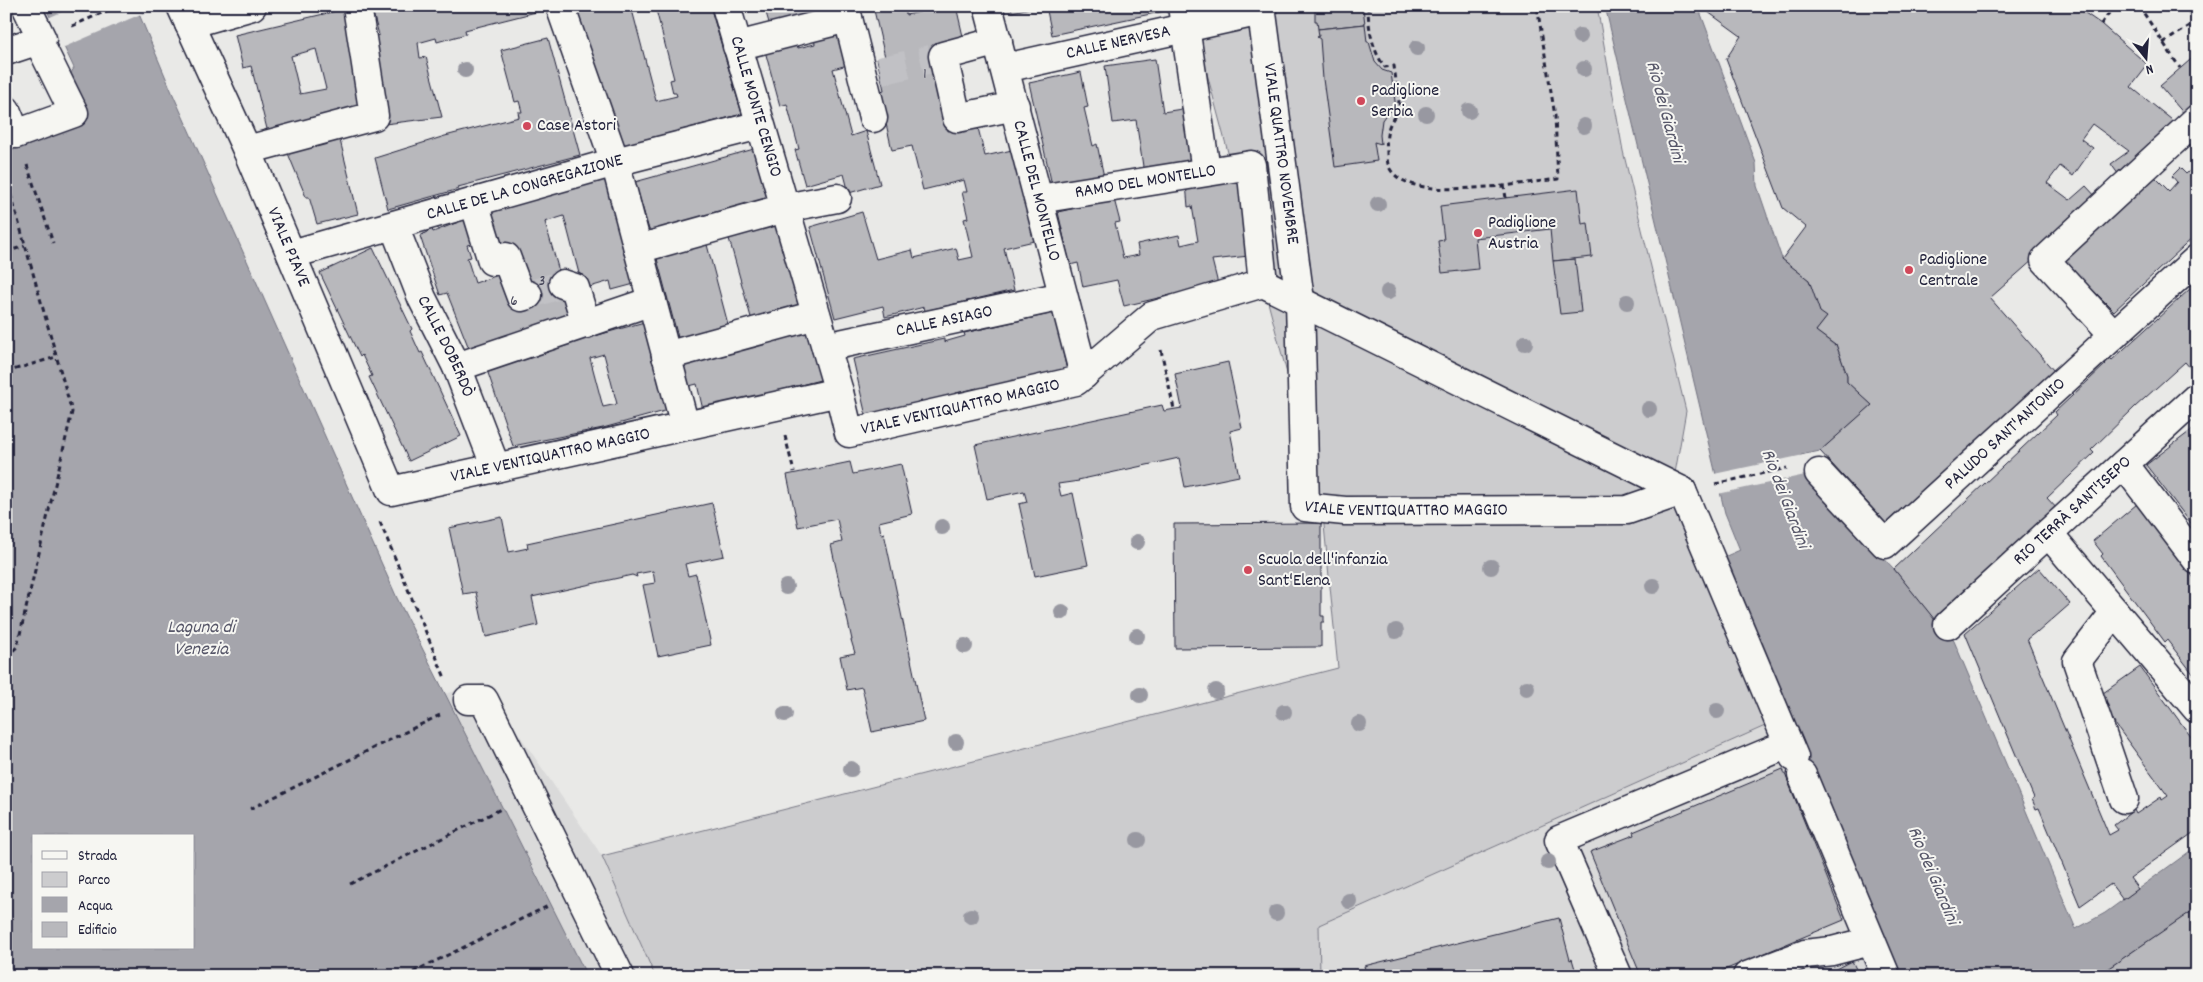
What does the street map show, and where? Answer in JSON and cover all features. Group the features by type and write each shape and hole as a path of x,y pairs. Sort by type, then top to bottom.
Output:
{"street":[{"path":"11,122 74,113 26,6"},
{"path":"185,15 252,6"},
{"path":"247,150 374,116 357,6"},
{"path":"560,6 616,162 638,248 648,302 666,356 685,426"},
{"name":"CALLE MONTE CENGIO","path":"726,6 839,392"},
{"name":"CALLE DEL MONTELLO","path":"988,6 1006,68 1084,375"},
{"name":"CALLE NERVESA","path":"1006,68 1183,17 1261,9"},
{"name":"VIALE QUATTRO NOVEMBRE","path":"1261,9 1300,300"},
{"path":"737,46 846,12 871,74 872,118"},
{"name":"VIALE PIAVE","path":"185,15 247,150 391,491"},
{"path":"1183,17 1206,171"},
{"path":"6,51 40,40"},
{"path":"998,41 937,57 957,118 1015,106"},
{"path":"2114,335 2045,260 2197,119"},
{"name":"CALLE DE LA CONGREGAZIONE","path":"292,254 616,162 760,125"},
{"name":"VIALE QUATTRO NOVEMBRE","path":"1251,165 1263,283"},
{"name":"RAMO DEL MONTELLO","path":"1039,199 1251,165"},
{"path":"638,248 785,208 837,198"},
{"path":"474,202 492,261 506,256 521,298 528,295"},
{"name":"CALLE DOBERDÒ","path":"394,226 422,298 457,367 496,468"},
{"name":"PALUDO SANT'ANTONIO","path":"1819,473 1885,544 2196,262"},
{"path":"1263,283 1682,491 1790,756 1886,976"},
{"name":"VIALE VENTIQUATTRO MAGGIO","path":"391,491 839,392 849,433 1076,381 1152,316 1263,283"},
{"path":"562,284 575,288 577,327"},
{"name":"CALLE ASIAGO","path":"826,347 1063,296"},
{"name":"VIALE VENTIQUATTRO MAGGIO","path":"1300,300 1305,507 1345,511 1627,510 1682,491"},
{"path":"457,367 648,302"},
{"path":"666,356 816,315"},
{"name":"RIO TERRÀ SANT'ISEPO","path":"1948,625 2197,397"},
{"path":"2124,464 2197,560"},
{"path":"2049,534 2197,709"},
{"path":"2115,612 2077,661 2124,799"},
{"path":"458,692 484,700 620,976"},
{"path":"1618,976 1559,840 1790,756"},
{"path":"1747,976 1805,954 1832,952 1871,941"}],"path":[{"path":"40,40 118,6"},
{"path":"1368,6 1377,57 1386,67 1394,66 1398,92 1400,110 1391,119 1386,140 1389,167 1406,184 1431,189 1504,186 1558,179 1555,116 1537,6"},
{"path":"2101,24 2114,6"},
{"path":"2139,6 2180,68"},
{"path":"2163,43 2196,22"},
{"path":"1394,93 1398,92"},
{"path":"11,122 54,243"},
{"path":"6,177 72,412 17,647 6,657"},
{"path":"1504,186 1506,198"},
{"path":"6,252 25,246"},
{"path":"1152,316 1174,409"},
{"path":"6,372 56,357"},
{"path":"1682,491 1790,468"},
{"path":"250,809 458,692 382,527"},
{"path":"350,884 530,794"},
{"path":"405,976 578,891"}],"shaded area":[{"path":"484,683 602,856 655,976 587,976 445,694"},
{"path":"1792,719 1900,976 1320,976 1319,925 1765,726"}],"green space":[{"path":"1189,6 1597,6 1623,151 1686,411 1671,496 1765,726 1319,925 1320,976 655,976 602,856 1338,668 1322,505"}],"water":[{"name":"Laguna di Venezia","path":"45,6 143,6 146,12 139,14 171,90 397,598 587,976 6,976 6,136 84,106 71,73 74,68"},
{"name":"Rio dei Giardini","path":"1605,6 1698,6 1756,163 1757,186 1782,259 1809,280 1827,317 1816,331 1834,345 1836,344 1847,375 1847,382 1872,405 1820,451 1801,455 1805,475 1894,569 1954,641 2076,929 2105,913 2197,846 2197,908 2097,976 1900,976 1724,557 1740,550 1725,513"}],"pier":[{"path":"75,6 146,6 148,11 62,48 48,18"},
{"path":"1813,453 1812,456 1804,457 1807,470 1805,475 1718,494 1714,474"}],"building":[{"path":"371,6 539,6 540,11 465,30 466,34 437,42 436,38 418,43 420,58 426,57 442,117 385,124 371,37 379,35"},
{"path":"573,6 631,6 656,101 677,96 676,93 673,93 670,80 674,79 655,6 710,6 742,114 621,146 607,96 601,98"},
{"path":"764,6 827,6 828,11 770,26"},
{"path":"873,6 904,6 906,15 920,12 919,6 956,6 965,45 930,54 948,131 977,124 985,156 1012,150 1034,241 1004,248 1014,290 925,311 924,307 885,317 883,306 835,318 810,227 862,212 876,259 912,250 914,258 956,248 959,260 973,257 964,219 968,218 962,192 967,192 964,180 923,190 912,146 892,150 885,119 875,93 884,90 877,59 885,57"},
{"path":"1011,6 1040,6 1012,12"},
{"path":"1046,6 1174,6 1174,9 1052,35"},
{"path":"1315,6 1365,6 1363,8 1365,24 1318,29 1317,21 1315,21"},
{"name":"Padiglione Centrale","path":"1706,6 2075,6 2101,24 2148,65 2131,87 2177,124 2121,178 2111,164 2129,151 2092,124 2081,139 2093,148 2073,176 2060,166 2047,183 2070,200 2086,186 2098,199 2086,213 1990,298 2054,371 1886,523 1820,451 1872,405 1847,382 1847,375 1836,344 1816,331 1827,317 1820,312 1809,280 1782,259 1806,227 1783,208 1726,59 1741,36 1708,12"},
{"path":"2182,6 2197,6 2197,23 2196,22"},
{"path":"349,8 362,108 268,133 251,66 243,68 235,35","holes":["316,49 326,89 300,94 291,56"]},
{"name":"Padiglione Serbia","path":"1365,24 1367,42 1369,42 1375,62 1382,70 1391,73 1396,108 1387,113 1382,120 1381,144 1374,142 1377,161 1335,167 1323,79 1320,39 1317,37 1319,36 1318,29"},
{"path":"842,31 851,64 833,69 851,136 866,131 880,184 849,193 844,174 805,185 795,150 799,149 787,104 780,106 765,51 796,43 798,48 815,44 814,38"},
{"name":"Case Astori","path":"548,38 580,155 458,187 459,189 388,209 375,158 445,136 519,117 518,112 522,112 519,101 515,102 501,50"},
{"path":"2197,54 2197,106 2186,116 2160,86"},
{"path":"1155,59 1163,112 1188,108 1197,165 1144,173 1136,120 1113,123 1105,66"},
{"path":"1081,72 1088,107 1084,108 1093,146 1097,144 1104,177 1052,185 1029,83"},
{"path":"339,136 358,214 317,224 309,197 306,197 287,151"},
{"path":"754,149 768,200 650,233 635,182"},
{"path":"2197,164 2197,234 2114,311 2058,255 2151,173 2169,191 2177,182 2172,176 2180,168 2186,174"},
{"path":"1244,176 1249,256 1212,260 1218,284 1124,306 1117,280 1083,287 1078,263 1070,265 1058,212 1114,199 1120,222 1115,223 1123,258 1139,255 1137,244 1179,235 1181,245 1198,241 1192,206 1188,207 1186,183"},
{"path":"610,177 638,283 612,290 610,281 583,289 564,216 545,222 572,317 470,351 447,293 440,295 420,236 432,229 433,232 471,217 479,242 467,245 471,257 467,258 475,283 504,273 489,211"},
{"name":"Padiglione Austria","path":"1578,189 1582,224 1588,223 1592,257 1553,261 1550,229 1475,238 1478,269 1442,273 1438,241 1444,240 1440,206"},
{"path":"778,221 802,306 752,321 728,235"},
{"path":"706,241 729,328 679,341 656,255"},
{"path":"373,248 412,329 410,331 420,353 422,352 461,436 409,461 369,377 372,376 362,355 360,357 320,273"},
{"path":"1575,259 1581,312 1560,314 1553,261"},
{"path":"2191,288 2197,295 2197,376 2185,362 2135,407 2091,450 2094,453 2047,498 2059,511 1935,620 1894,569 2057,415 2055,412 2110,358 2112,360"},
{"path":"1054,313 1067,370 978,391 977,388 956,393 957,396 866,416 853,359 944,339 944,342 965,336 964,333"},
{"path":"648,321 672,409 603,428 513,446 487,370 573,342","holes":["604,354 617,404 603,407 590,358"]},
{"path":"811,329 824,379 703,410 697,384 689,386 682,361"},
{"path":"1228,362 1242,428 1230,431 1239,476 1185,487 1179,458 1058,484 1061,496 1073,493 1088,565 1035,576 1019,504 1027,502 1024,491 987,499 975,445 1162,405 1164,411 1182,408 1175,374"},
{"path":"2197,426 2197,531 2146,465"},
{"path":"850,462 853,474 901,464 912,514 879,522 881,534 884,533 924,721 872,732 862,687 847,690 840,656 855,653 831,545 842,542 837,519 798,527 787,475"},
{"path":"712,503 724,556 685,564 688,576 696,574 711,645 658,656 643,585 655,583 653,571 636,574 637,577 632,575 532,597 538,625 486,637 476,592 463,594 449,528 502,517 509,552 528,548 527,543"},
{"path":"2137,504 2197,582 2197,679 2167,640 2165,642 2101,556 2103,554 2093,541"},
{"name":"Scuola dell'infanzia Sant'Elena","path":"1321,523 1321,616 1324,616 1324,622 1321,622 1321,647 1175,648 1174,524"},
{"path":"2039,568 2070,604 2037,633 2027,639 2109,835 2118,830 2114,825 2134,810 2136,814 2161,797 2162,800 2168,796 2096,698 2140,667 2197,745 2197,830 2130,878 2138,889 2123,900 2111,884 2080,906 2039,808 2036,809 2032,799 2034,798 1965,633"},
{"path":"1783,769 1844,920 1710,976 1641,976 1590,852 1634,835 1633,832"},
{"path":"2195,909 2197,976 2097,976"},
{"path":"1559,918 1570,960 1572,959 1575,969 1572,970 1574,976 1367,976 1364,966"},
{"path":"1852,961 1858,973 1853,976 1838,976 1835,970"}],"tunnel":[{"path":"880,71 931,59"},
{"path":"528,295 563,284"}],"place":[{"name":"Padiglione Serbia","path":"1361,101"},
{"name":"Case Astori","path":"527,126"},
{"name":"Padiglione Austria","path":"1478,233"},
{"name":"Padiglione Centrale","path":"1909,270"},
{"name":"Scuola dell'infanzia Sant'Elena","path":"1248,570"}]}
